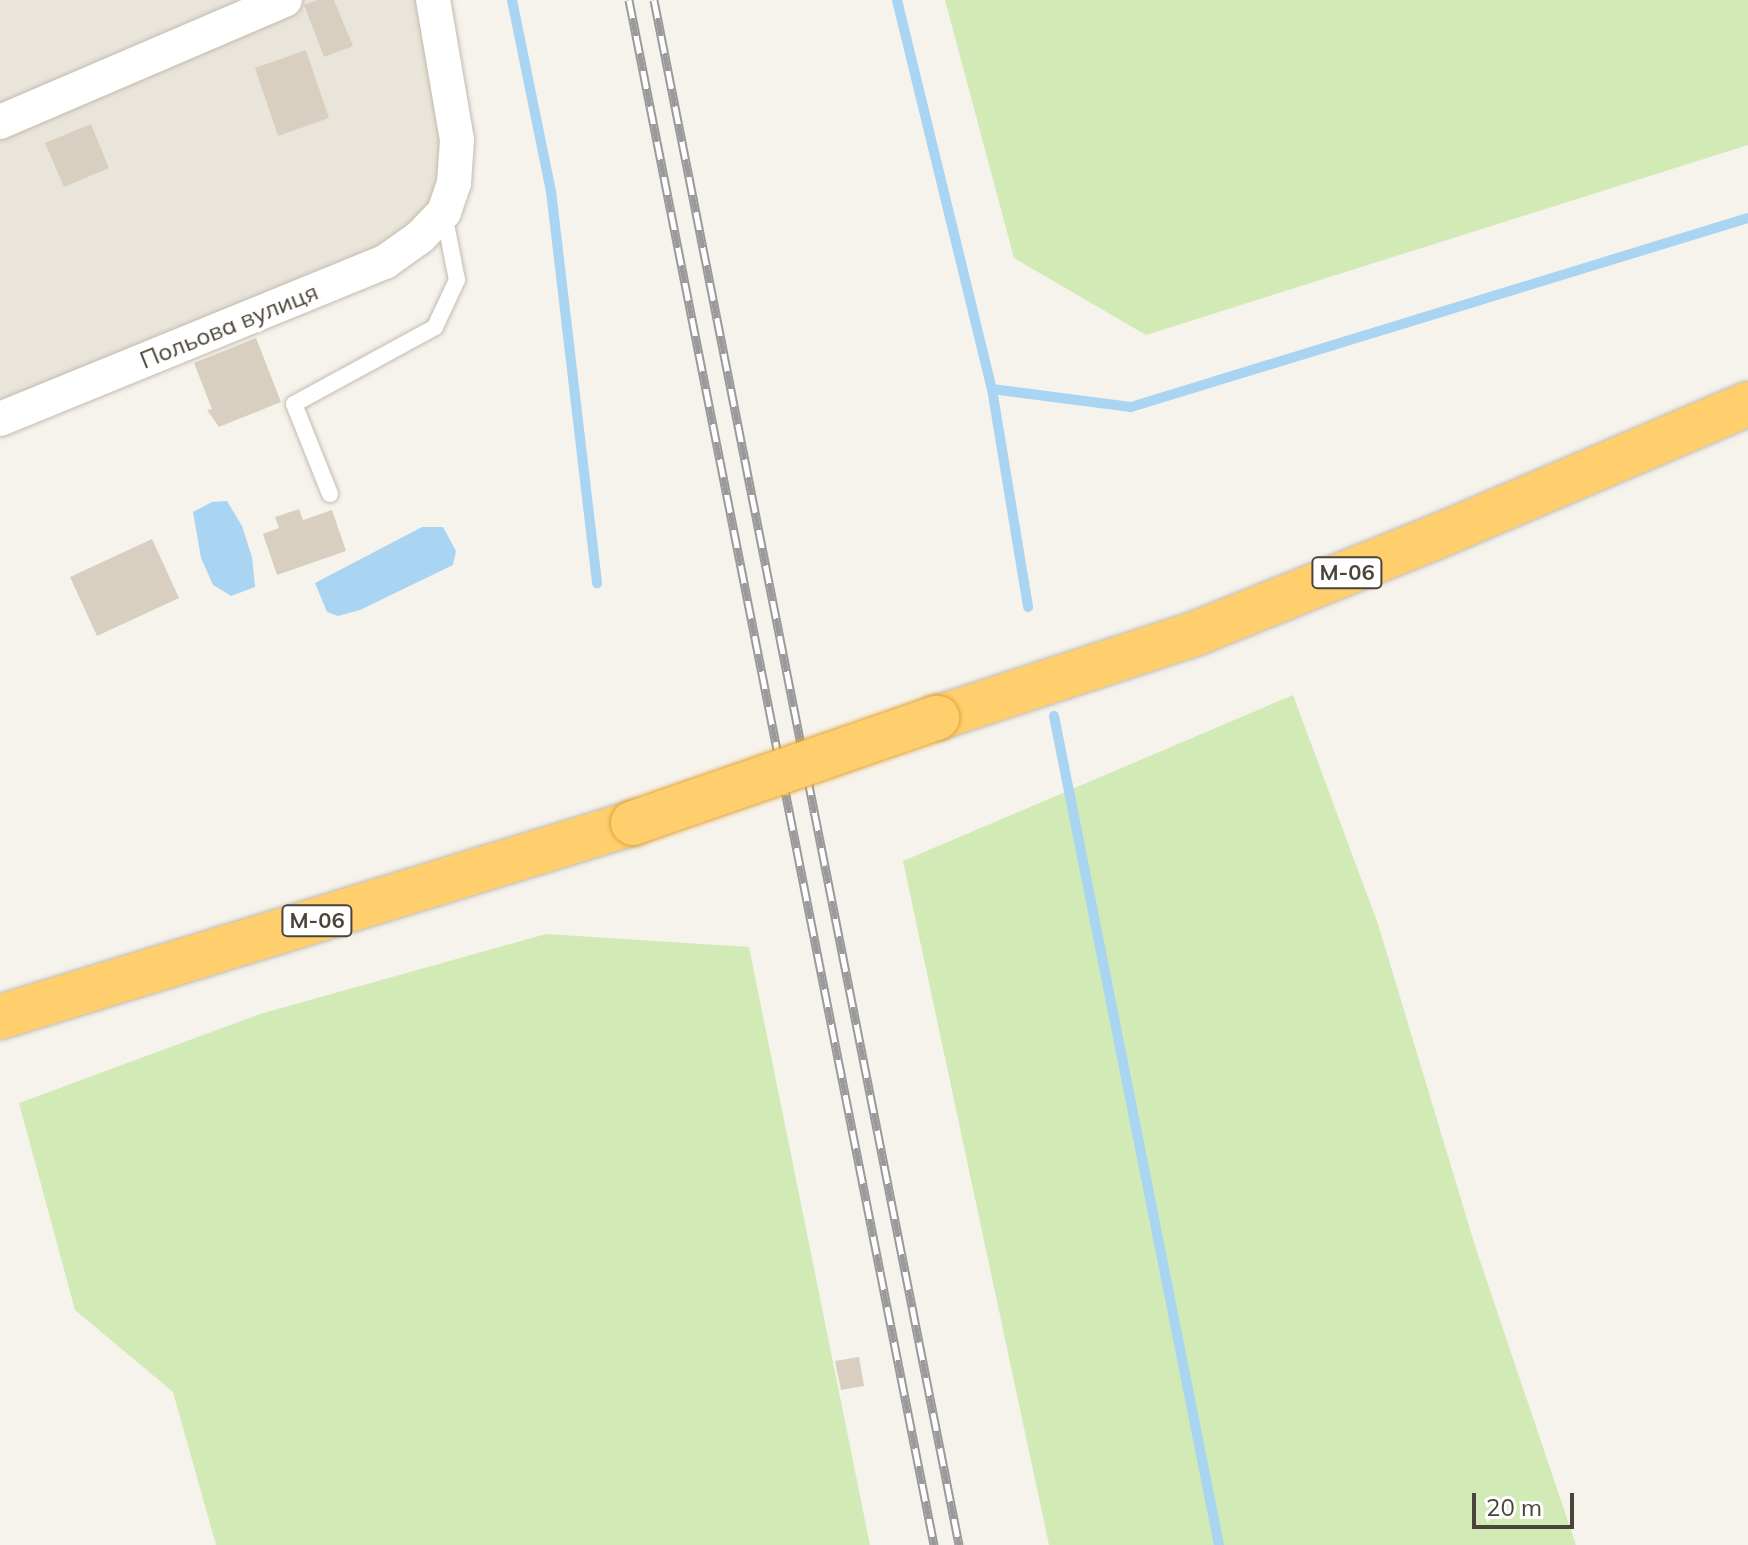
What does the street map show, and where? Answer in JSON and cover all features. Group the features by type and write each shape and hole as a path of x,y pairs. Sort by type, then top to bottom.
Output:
{"highway":[{"name":"М-06","path":"0,1017 633,823 937,718 1197,633 1436,537 1748,404"}],"street":[{"path":"0,122 285,0"},
{"path":"433,0 457,140 454,183 444,212"},
{"name":"Польова вулиця","path":"0,419 385,262 420,237 444,212"}],"lane":[{"path":"330,494 294,404 435,327 457,280 444,212"}],"shaded area":[{"path":"0,0 433,0 457,140 420,237 0,419"}],"green space":[{"path":"945,0 1748,0 1748,145 1146,335 1014,258"},
{"path":"1293,695 1378,924 1476,1249 1576,1545 1049,1545 903,861"},
{"path":"546,934 749,947 870,1545 216,1545 173,1392 75,1310 19,1103 260,1014"}],"water":[{"path":"227,501 242,526 252,557 255,587 231,596 213,585 201,558 193,512 212,502"},
{"path":"422,527 443,527 456,551 453,565 360,610 338,616 327,612 315,583"}],"building":[{"path":"317,0 334,0 353,46 324,57 304,5"},
{"path":"306,50 329,118 278,136 255,68"},
{"path":"91,124 109,168 64,187 45,143"},
{"path":"256,338 281,402 219,427 207,410 212,409 194,363"},
{"path":"299,509 303,520 332,510 346,551 277,575 263,534 279,528 275,517"},
{"path":"152,539 179,598 97,636 70,577"},
{"path":"859,1357 864,1386 841,1390 835,1361"}],"waterway":[{"path":"512,0 551,191 597,583"},
{"path":"897,0 992,389 1028,607"},
{"path":"992,389 1131,407 1748,218"},
{"path":"1054,716 1219,1545"}],"railway":[{"path":"629,0 934,1545"},
{"path":"654,0 959,1545"}]}
